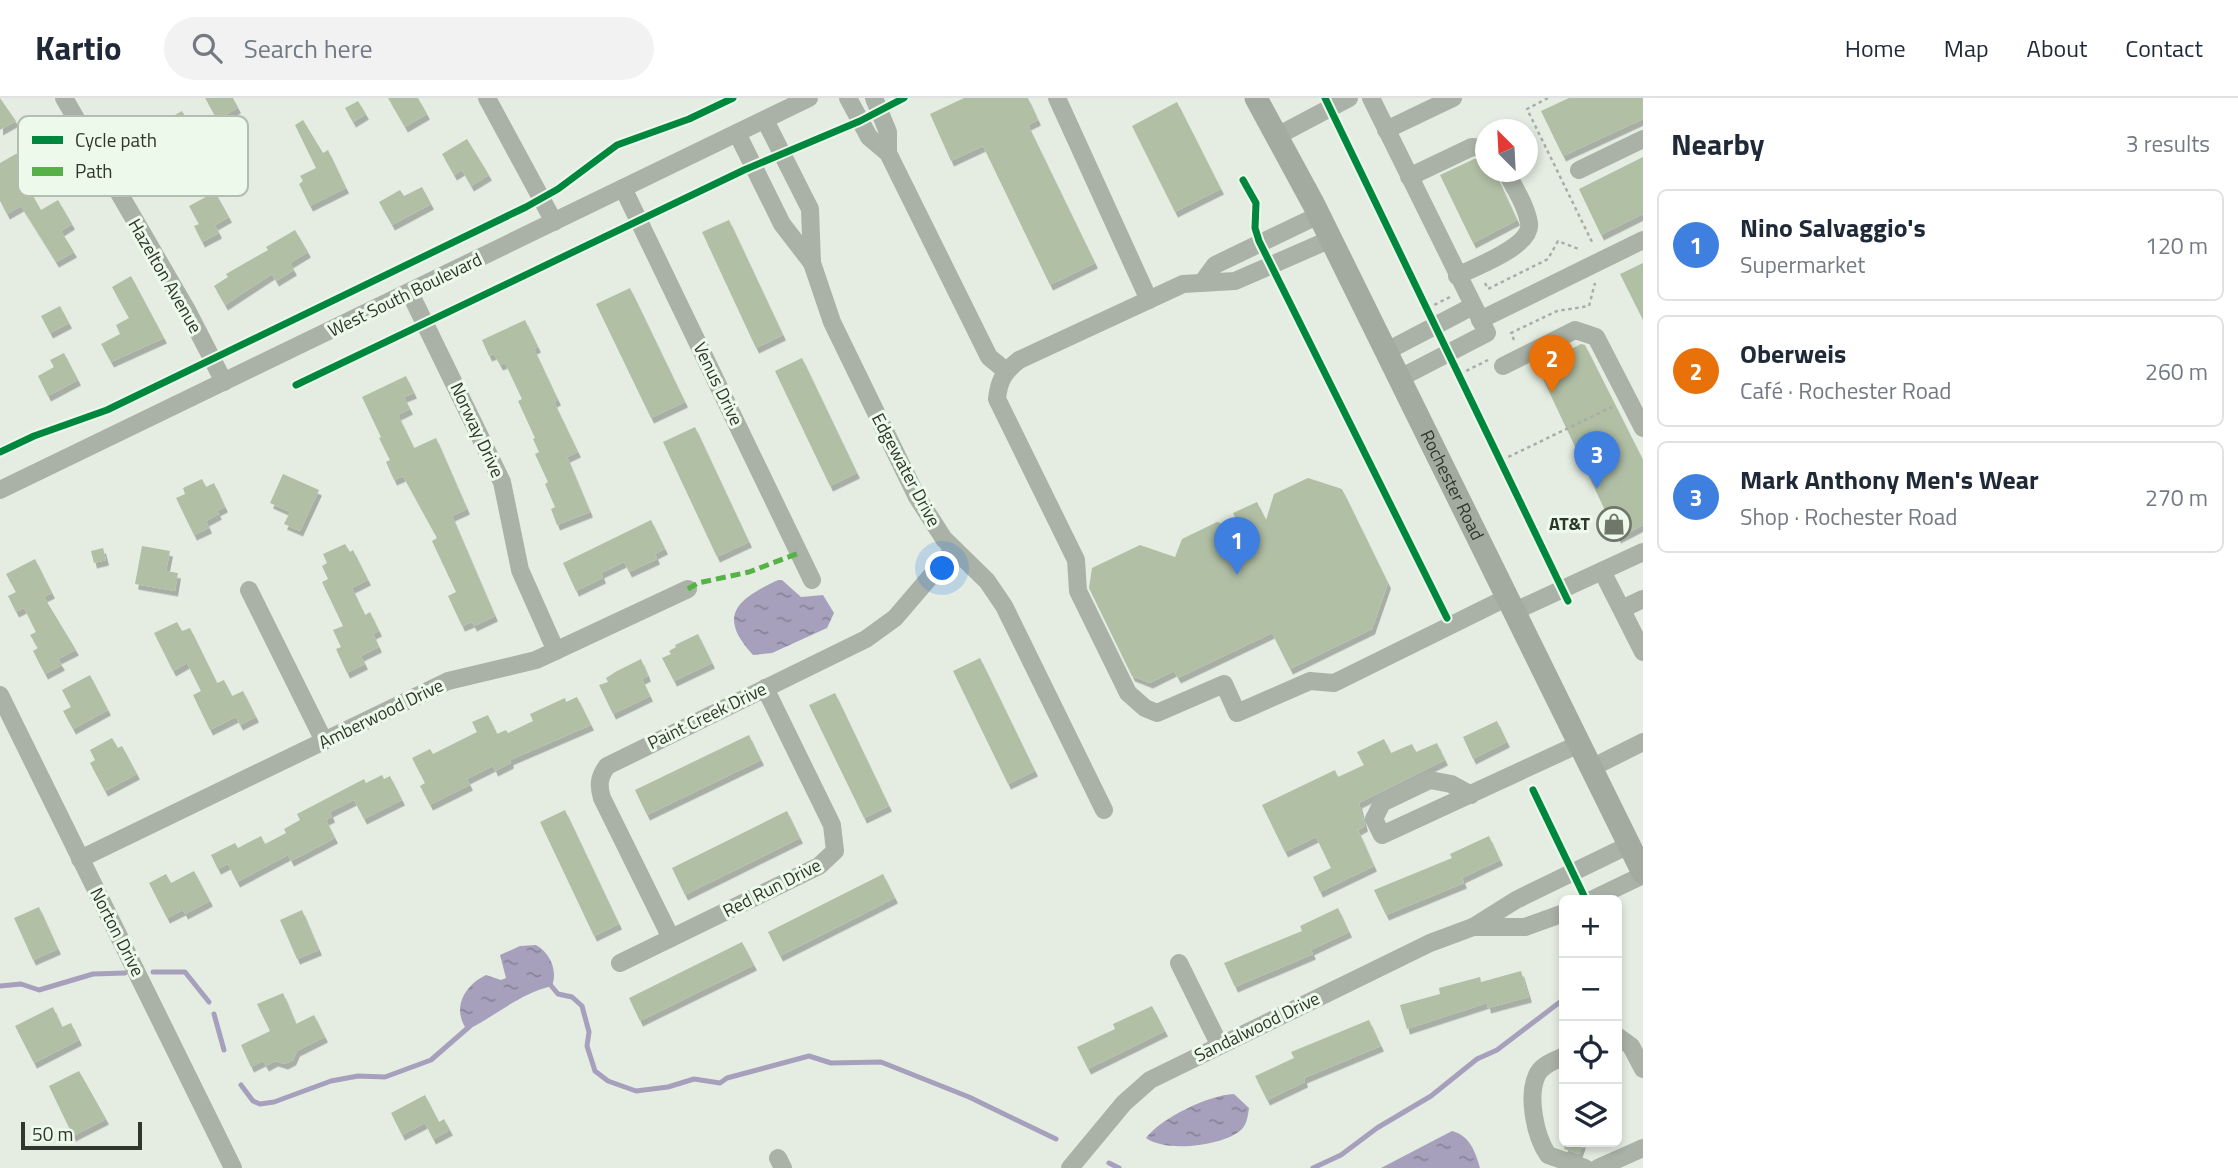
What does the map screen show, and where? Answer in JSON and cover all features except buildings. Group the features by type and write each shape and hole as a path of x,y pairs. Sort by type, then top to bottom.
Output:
{"main road":[{"name":"Rochester Road","path":"1256,98 1319,215 1387,351 1643,874"}],"street":[{"name":"Hazelton Avenue","path":"64,98 74,116"},
{"path":"487,98 554,222"},
{"name":"West South Boulevard","path":"0,490 765,120 788,103 809,98"},
{"path":"848,98 869,137 888,153 989,357 1006,371"},
{"path":"874,98 888,132 888,153"},
{"path":"1057,98 1149,300"},
{"path":"1277,136 1349,98"},
{"path":"1371,98 1480,320"},
{"path":"1386,130 1453,98"},
{"name":"Edgewater Drive","path":"765,120 810,209 811,262"},
{"name":"Edgewater Drive","path":"737,133 782,224 811,262 832,322 916,497 930,520 954,549 987,581 1004,606 1104,810"},
{"path":"1579,170 1643,139"},
{"path":"1409,177 1475,147"},
{"path":"1457,276 1519,244 1528,235 1530,225 1511,182"},
{"name":"Venus Drive","path":"623,188 811,580"},
{"name":"Hazelton Avenue","path":"121,196 188,312 223,382"},
{"path":"1204,280 1215,265 1237,252 1319,215"},
{"path":"1331,239 1234,281 1219,283 1204,280 1183,284 1019,360 1006,371 998,383 997,399 1076,561 1078,591 1128,693 1145,708 1157,713 1224,684 1237,713 1310,681 1334,683 1509,605 1602,571 1643,552"},
{"path":"1387,351 1437,326 1480,320 1643,240"},
{"path":"1237,252 1255,272"},
{"name":"Norway Drive","path":"411,293 502,482 520,570 556,651"},
{"path":"1400,378 1450,352 1480,320"},
{"path":"1500,360 1575,330 1596,337 1643,428"},
{"name":"Paint Creek Drive","path":"671,939 602,798 599,788 600,775 616,760 883,628 954,549"},
{"path":"1602,571 1643,652"},
{"name":"Amberwood Drive","path":"80,859 457,677 527,663 688,589"},
{"path":"250,590 324,741"},
{"path":"1622,609 1643,599"},
{"name":"Red Run Drive","path":"621,963 820,866 835,851 832,825 765,688"},
{"name":"Norton Drive","path":"0,695 233,1168"},
{"path":"1591,768 1643,742"},
{"path":"1471,795 1451,784 1430,780 1382,803 1374,819 1382,835 1471,795 1579,744"},
{"name":"Sandalwood Drive","path":"1070,1168 1135,1092 1164,1072 1430,943 1473,927 1516,900 1629,845"},
{"path":"1601,895 1643,874"},
{"name":"Sandalwood Drive","path":"1473,927 1525,927 1559,915"},
{"path":"1179,963 1219,1044"},
{"path":"1630,1041 1643,1069"},
{"path":"1559,1059 1545,1066 1538,1074 1534,1089 1536,1124 1548,1155 1586,1168"},
{"path":"1598,1168 1643,1149"}],"path":[{"path":"1517,345 1511,333 1557,311 1589,306 1594,283 1605,278"},
{"path":"1422,296 1437,326"},
{"path":"1450,352 1466,386"},
{"path":"1460,374 1500,360"},
{"path":"1502,460 1628,399"},
{"path":"1496,448 1507,472"}],"water":[{"path":"782,580 801,597 823,595 834,613 827,628 772,653 753,655 736,629 734,619 737,610 752,594"},
{"path":"536,945 552,962 552,986 519,999 467,1030 462,1022 460,1006 467,991 486,975 501,980 506,978 500,955 520,946"},
{"path":"1234,1094 1249,1108 1245,1125 1234,1135 1195,1146 1167,1145 1146,1138 1153,1130 1186,1109 1212,1098"},
{"path":"1452,1131 1467,1140 1474,1150 1480,1168 1381,1168"}],"waterway":[{"path":"153,972 185,972 209,1002"},
{"path":"0,986 21,984 39,990 93,974 125,973"},
{"path":"548,982 558,994 572,997 582,1006 589,1032 587,1046 595,1071 608,1081 636,1091 668,1087 694,1079 720,1083 727,1078 809,1056 831,1063 881,1062 969,1097 1056,1139"},
{"path":"1313,1168 1341,1155 1377,1128 1431,1096 1477,1059 1497,1050 1559,1003"},
{"path":"214,1014 224,1050"},
{"path":"241,1085 253,1101 260,1104 274,1102 331,1081 358,1076 385,1077 431,1060 470,1026"},
{"path":"1109,1163 1119,1168"}],"marked path":[{"path":"688,589 698,583 749,572 799,553"}],"cycle path":[{"path":"0,452 34,436 107,410 526,207 558,189 617,145 689,119 733,98"},
{"path":"296,385 744,170 860,121 904,98"},
{"path":"1325,98 1568,601"},
{"path":"1243,180 1256,203 1255,228 1259,241 1447,618"},
{"path":"1533,790 1584,895"}],"place":[{"name":"Oberweis","path":"1552,393"},
{"name":"Mark Anthony Men's Wear","path":"1597,489"},
{"name":"AT&T","path":"1614,524"},
{"name":"Nino Salvaggio's","path":"1237,575"}]}
